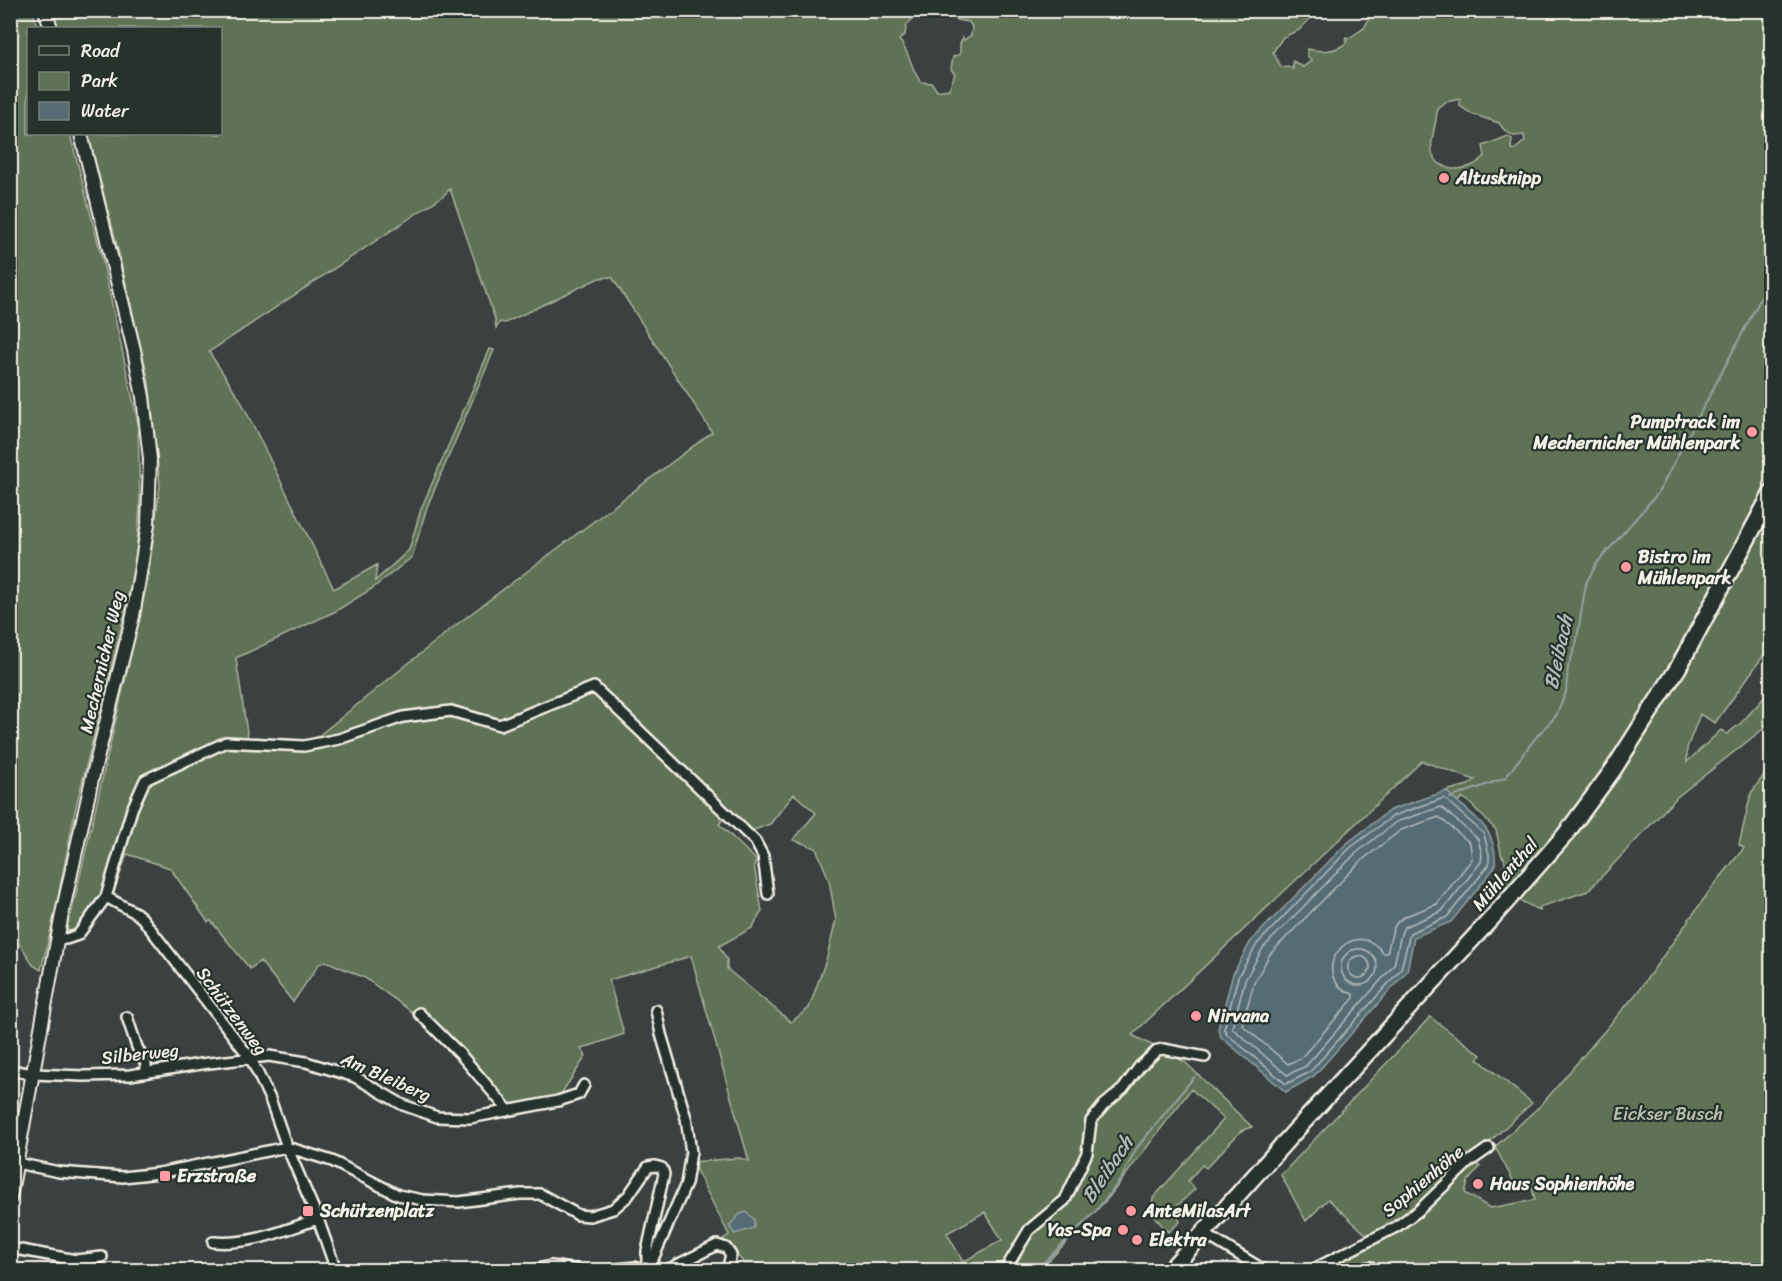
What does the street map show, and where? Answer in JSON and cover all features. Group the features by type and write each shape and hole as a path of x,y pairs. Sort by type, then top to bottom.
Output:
{"main road":[{"name":"Mühlenthal","path":"1170,1270 1565,835 1613,770 1656,704 1688,650 1772,493"}],"street":[{"path":"45,10 51,27"},
{"name":"Mechernicher Weg","path":"10,1198 14,1163 58,938 92,779 133,616 144,555 150,492 147,427 134,350 81,135"},
{"path":"58,938 66,939 78,935 106,897 132,809 145,780 226,741 304,746 339,739 403,717 451,711 500,725 594,687 755,841 763,856 768,894"},
{"name":"Schützenweg","path":"106,897 142,918 251,1059 270,1098 336,1270"},
{"path":"646,1270 674,1216 689,1174 690,1136 656,1010"},
{"path":"419,1013 461,1055 508,1110"},
{"path":"127,1017 137,1047 146,1064 146,1071"},
{"path":"1005,1270 1029,1230 1065,1200 1087,1153 1091,1121 1104,1105 1123,1089 1140,1066 1158,1050 1204,1057"},
{"name":"Am Bleiberg","path":"251,1059 269,1056 306,1062 355,1077 403,1105 437,1117 470,1118 558,1101 579,1094 584,1085"},
{"name":"Silberweg","path":"10,1070 33,1074 130,1075 146,1071 251,1059"},
{"path":"14,1163 75,1174 123,1177 159,1173 287,1147 332,1161 398,1195 423,1200 459,1202 520,1194 540,1194 578,1215 590,1216 613,1209 628,1196 648,1167 655,1166 662,1168 664,1174 646,1251 646,1270"},
{"name":"Sophienhöhe","path":"1312,1270 1396,1227 1418,1211 1469,1162 1489,1148"},
{"path":"213,1242 234,1244 261,1238 318,1219"},
{"path":"1203,1233 1264,1270"},
{"path":"667,1270 717,1245 726,1248 731,1255 727,1270"},
{"path":"10,1248 76,1260 102,1257"},
{"path":"533,1270 551,1266 577,1270"},
{"path":"1353,1270 1371,1267"},
{"path":"609,1270 635,1268 646,1270"}],"green space":[{"path":"10,11 32,11 38,27 27,27 27,135 70,135 101,254 138,423 140,507 136,554 126,609 76,806 41,970 33,965 22,947 10,937"},
{"path":"51,11 920,11 906,26 905,35 899,40 921,82 932,83 937,91 949,89 955,74 951,69 953,57 960,54 962,38 964,40 971,35 972,27 969,22 956,20 952,11 1315,11 1299,30 1283,37 1273,52 1281,67 1288,66 1293,69 1293,61 1303,67 1312,60 1307,56 1307,49 1329,50 1344,45 1347,41 1346,37 1349,38 1364,28 1369,19 1364,11 1771,11 1771,645 1715,723 1700,714 1687,748 1687,762 1721,730 1727,734 1741,723 1771,690 1771,718 1763,729 1677,797 1588,891 1540,907 1540,911 1493,886 1512,868 1505,863 1502,857 1496,830 1467,800 1463,798 1457,802 1446,791 1468,785 1475,780 1422,761 1132,1035 1185,1062 1252,1127 1241,1131 1206,1168 1202,1165 1188,1181 1195,1189 1175,1208 1180,1222 1168,1232 1151,1213 1153,1198 1224,1119 1191,1089 1109,1197 1040,1270 750,1270 723,1239 729,1235 693,1162 739,1158 749,1161 691,956 609,980 624,1034 581,1049 586,1056 561,1094 553,1098 511,1107 458,1047 417,1008 415,1014 365,978 326,961 319,964 293,1002 260,961 250,969 211,921 208,922 170,868 127,854 113,895 105,889 77,930 71,932 65,928 66,915 71,915 148,580 160,485 149,382 88,135 222,135 222,27 57,27","holes":["1460,99 1460,106 1472,114 1499,123 1505,131 1514,136 1524,135 1525,141 1514,150 1511,148 1512,139 1508,136 1483,146 1485,156 1472,166 1456,169 1444,166 1436,160 1431,147 1437,108 1446,102","450,189 495,319 496,328 500,322 505,323 599,278 612,277 712,432 456,625 312,741 248,739 236,658 336,611 373,588 412,557 427,507 494,350 490,349 421,509 409,550 375,581 377,565 334,589 240,399 209,352 443,196","794,794 816,813 793,840 816,848 829,880 836,920 827,957 809,1008 791,1022 727,969 727,960 719,946 752,928 762,911 754,865 757,861 719,824 725,817 749,832 770,824","985,1212 1002,1240 963,1262 947,1233"]},
{"name":"Eickser Busch","path":"1771,765 1771,1270 1380,1270 1379,1268 1315,1270 1386,1235 1474,1161 1480,1167 1468,1181 1465,1193 1490,1208 1535,1200 1532,1188 1515,1184 1495,1147 1542,1104 1636,994 1711,889 1744,848 1739,845 1751,793"},
{"path":"1430,1017 1481,1055 1478,1059 1532,1103 1416,1209 1370,1238 1328,1199 1306,1221 1281,1175"}],"water":[{"path":"1446,791 1474,815 1488,831 1495,853 1495,867 1451,922 1414,937 1407,971 1314,1076 1286,1092 1221,1037 1218,1029 1233,974 1251,941 1346,844 1390,810"},
{"path":"746,1212 754,1219 754,1228 735,1234 729,1226 740,1214"}],"waterway":[{"name":"Bleibach","path":"1450,798 1505,778 1537,736 1556,716 1566,692 1568,667 1576,645 1586,583 1597,563 1658,493 1772,277"},
{"name":"Bleibach","path":"1036,1270 1095,1212 1121,1179 1136,1149 1194,1077"}],"place":[{"name":"Altusknipp","path":"1444,178"},
{"name":"Pumptrack im Mechernicher Mühlenpark","path":"1752,432"},
{"name":"Bistro im Mühlenpark","path":"1626,567"},
{"name":"Nirvana","path":"1196,1016"},
{"name":"Erzstraße","path":"165,1176"},
{"name":"Haus Sophienhöhe","path":"1478,1184"},
{"name":"Schützenplatz","path":"308,1211"},
{"name":"AnteMilasArt","path":"1131,1211"},
{"name":"Yas-Spa","path":"1123,1230"},
{"name":"Elektra","path":"1137,1240"}]}
